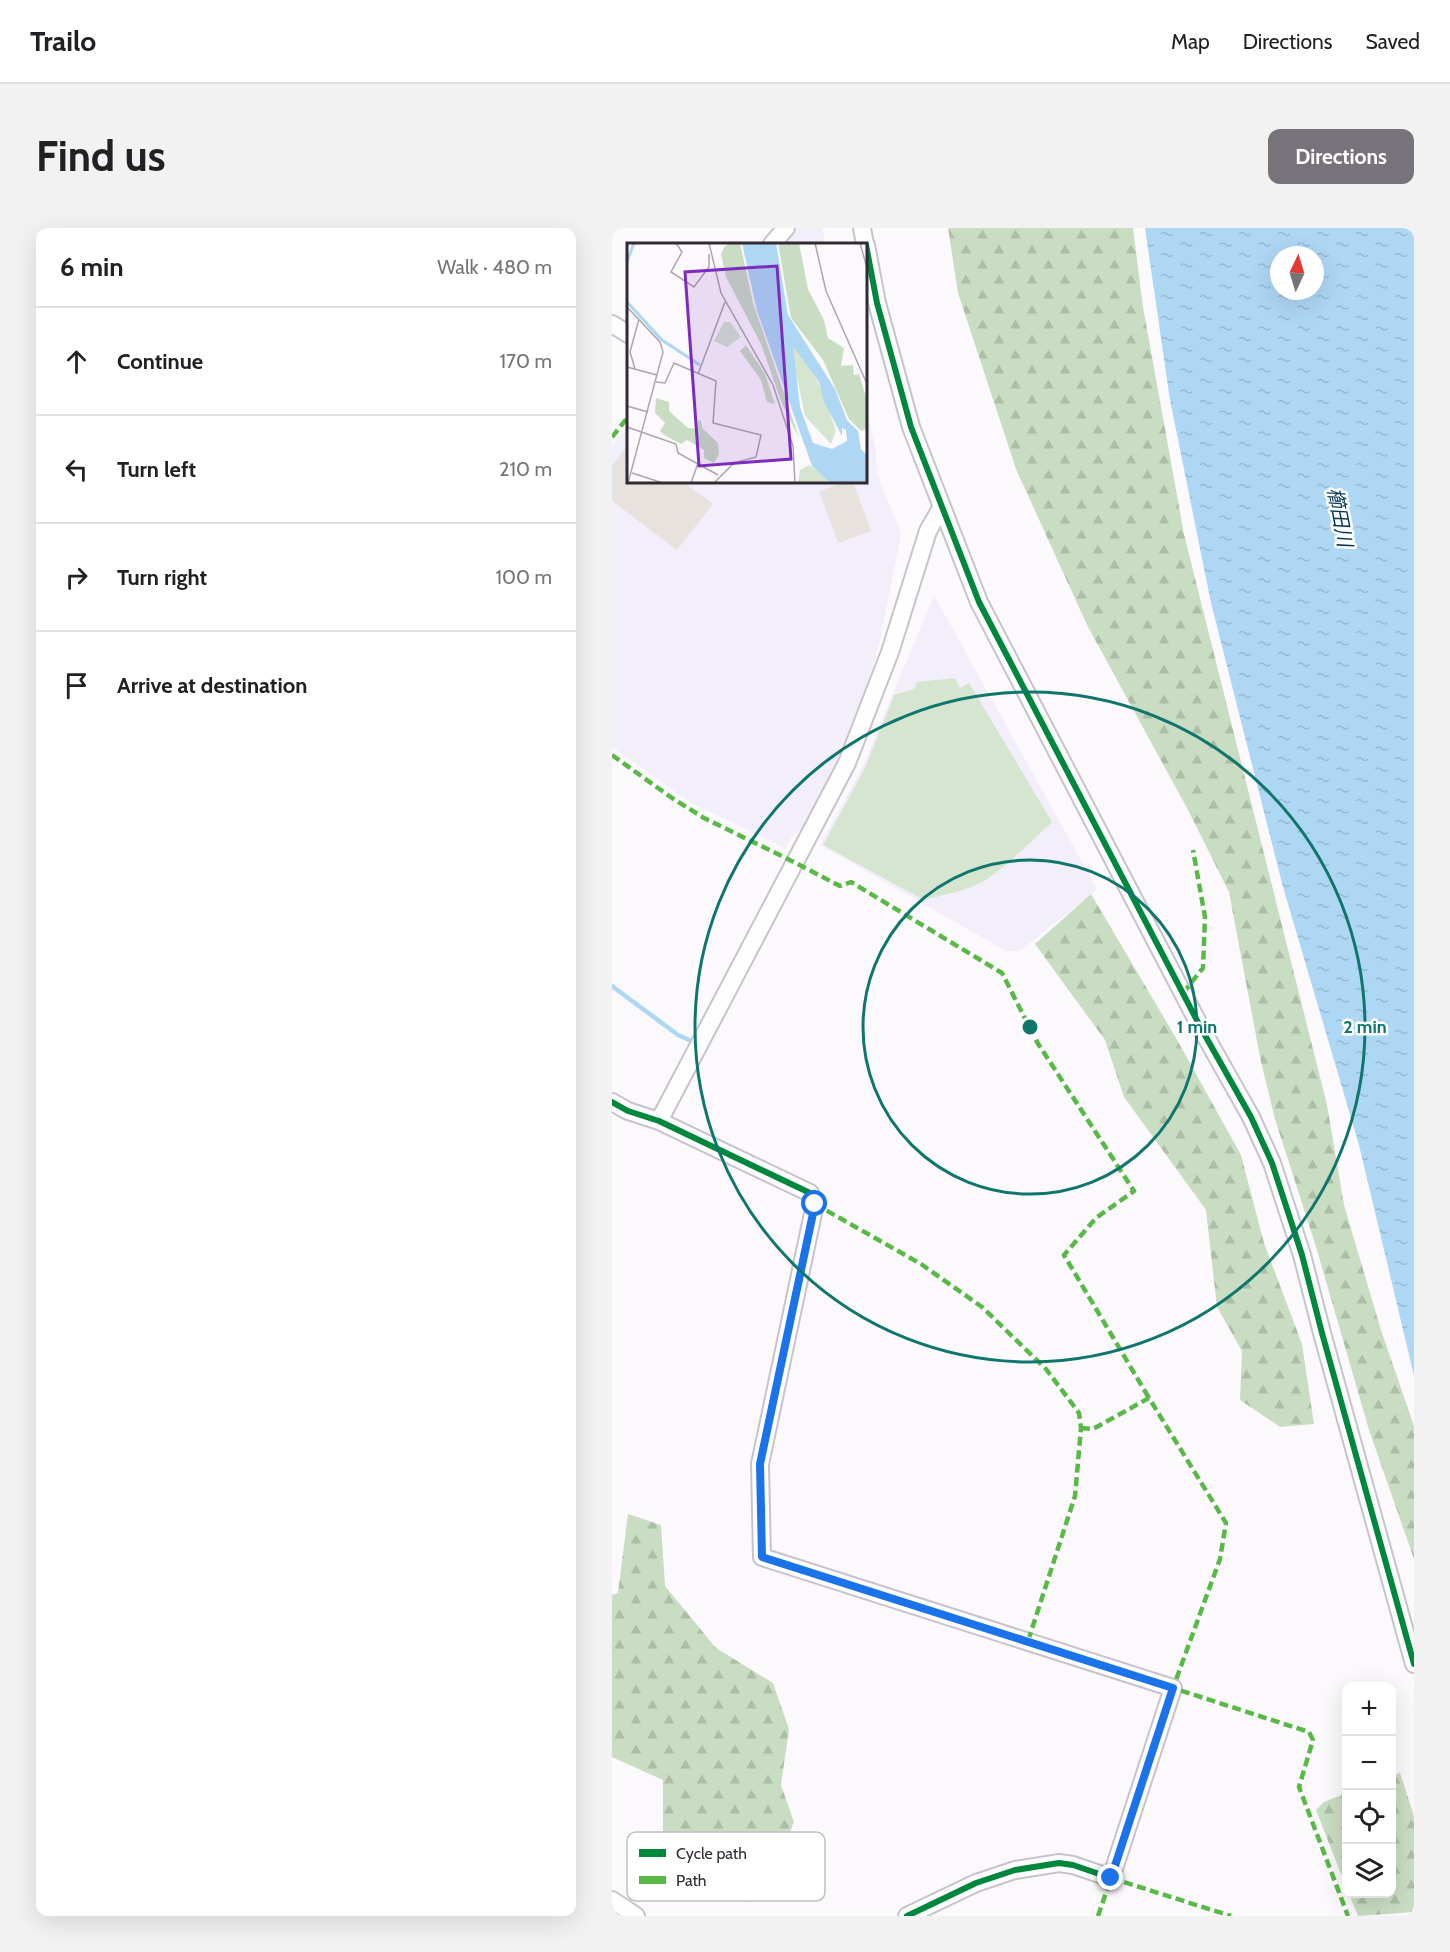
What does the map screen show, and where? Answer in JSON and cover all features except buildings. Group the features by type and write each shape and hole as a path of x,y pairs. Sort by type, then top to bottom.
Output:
{"street":[{"path":"773,243 786,228"},
{"path":"862,228 865,243"},
{"path":"867,255 877,303 911,428 979,602 1202,1030 1251,1117 1272,1163 1302,1255 1414,1664"},
{"path":"612,324 627,333"},
{"path":"659,1121 847,763 890,652 928,531 941,508"},
{"path":"612,1102 628,1112 659,1121 810,1194 815,1204 760,1464 762,1557 1173,1688 1111,1878 1074,1864 1059,1863 1015,1870 976,1883 907,1916"},
{"path":"612,1900 636,1916"}],"shaded area":[{"path":"794,228 822,228 826,243 780,243"},
{"path":"867,413 876,451 877,474 901,533 880,640 870,677 872,682 843,755 804,827 792,836 786,849 688,801 612,747 612,446 627,428 627,483 867,483"},
{"path":"934,595 1097,889 1020,951 1006,951 820,845 863,766"}],"green space":[{"path":"948,228 1133,228 1143,307 1184,534 1327,1105 1344,1205 1381,1330 1414,1426 1414,1559 1369,1430 1317,1250 1275,1119 1261,1062 1229,892 1188,810 1087,625 1016,469 958,293"},
{"path":"955,678 960,688 969,683 1052,822 987,879 965,889 924,900 823,845 865,768 894,695 914,689 917,682"},
{"path":"1091,894 1176,1038 1241,1155 1264,1243 1302,1344 1314,1424 1280,1427 1240,1400 1242,1351 1217,1307 1206,1210 1124,1097 1105,1040 1035,944"},
{"path":"628,1514 661,1525 665,1586 716,1648 773,1683 789,1729 781,1785 794,1822 790,1832 663,1832 663,1780 612,1757 612,1595 618,1593"},
{"path":"1400,1773 1414,1816 1414,1912 1358,1916 1351,1898 1396,1898 1396,1774"},
{"path":"1342,1795 1342,1877 1316,1810 1324,1802"}],"water":[{"name":"櫛田川","path":"1145,228 1414,228 1414,1376 1359,1145 1283,887 1211,603 1170,400"}],"waterway":[{"path":"612,986 678,1035 689,1040"}],"marked path":[{"path":"612,437 627,418"},
{"path":"612,755 704,818 840,886 851,882 1002,973 1037,1042 1134,1191 1096,1218 1064,1255 1149,1398"},
{"path":"1183,993 1203,968 1205,917 1193,850"},
{"path":"815,1204 921,1264 982,1307 1046,1369 1079,1413 1081,1428 1075,1496 1028,1641"},
{"path":"1081,1428 1093,1429 1149,1398 1226,1523 1220,1559 1173,1688 1309,1732 1313,1740 1299,1787 1348,1916"},
{"path":"1098,1916 1111,1878 1231,1916"}],"cycle path":[{"path":"867,250 877,303 911,427 979,602 1202,1030 1251,1117 1272,1163 1302,1255 1414,1664"},
{"path":"612,1102 628,1111 659,1121 810,1193 815,1204 760,1464 762,1557 1173,1688 1111,1878 1073,1865 1059,1863 1015,1870 976,1883 907,1916"}],"route":[{"path":"815,1204 760,1464 762,1557 1173,1688 1111,1878"}]}
